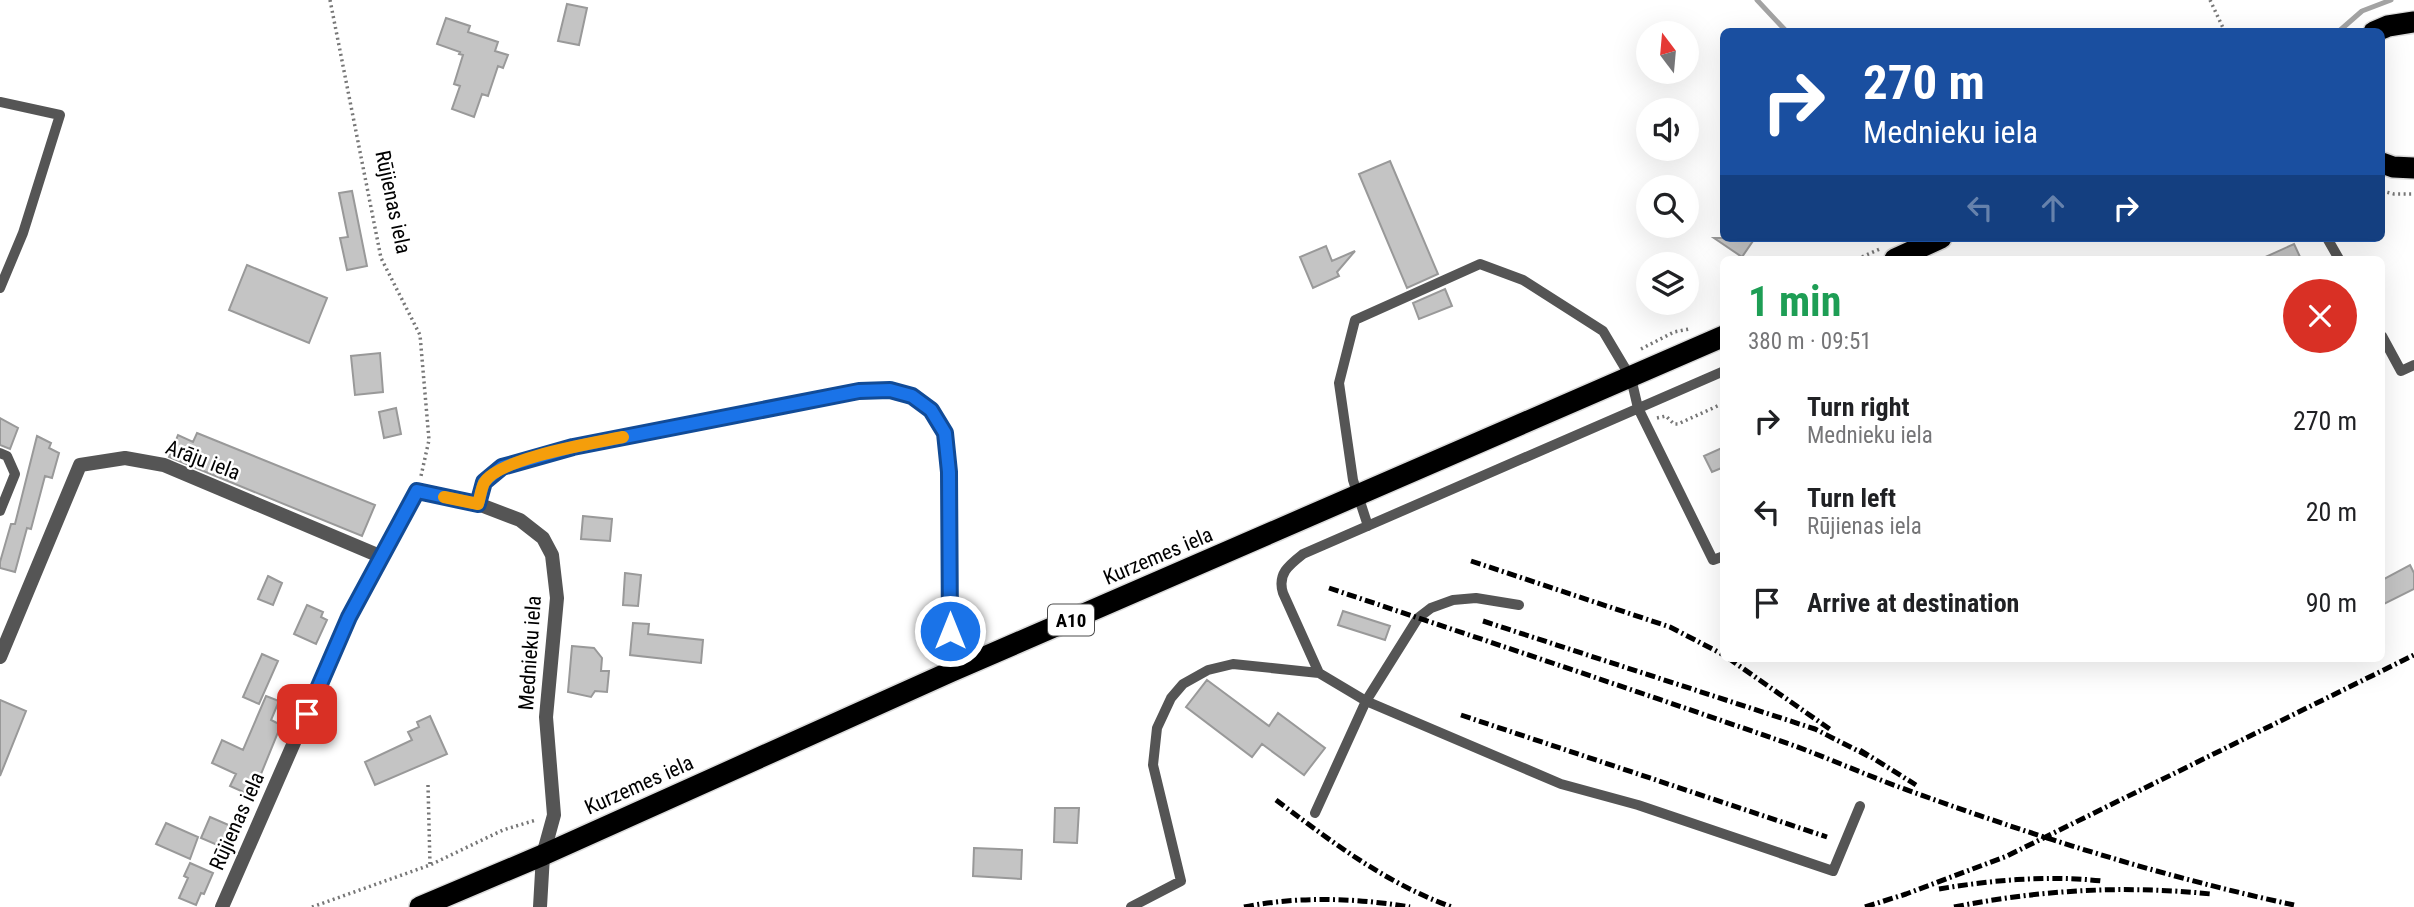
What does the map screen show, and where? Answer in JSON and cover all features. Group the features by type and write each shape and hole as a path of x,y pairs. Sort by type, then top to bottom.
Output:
{"highway":[{"path":"2383,28 2414,22"},
{"path":"2385,164 2414,168"},
{"path":"1902,256 1932,242"},
{"name":"Kurzemes iela","path":"420,907 543,855 950,672 1720,338"}],"street":[{"path":"478,504 484,482 502,467 573,447 859,391 890,390 912,396 931,410 945,433 949,472 950,672"},
{"name":"Arāju iela","path":"0,657 80,465 125,457 164,464 382,557"},
{"name":"Mednieku iela","path":"417,491 478,504 520,520 543,538 552,555 557,598 546,717 554,815 543,855 540,907"},
{"name":"Rūjienas iela","path":"222,907 349,617 417,491"}],"lane":[{"path":"0,288 23,233 60,115 1,105"},
{"path":"1368,526 1357,496 1339,383 1355,320 1480,264 1523,280 1603,331 1631,378 1638,408 1713,560 1720,557"},
{"path":"2385,341 2402,371 2414,365"},
{"path":"1319,673 1280,584 1289,565 1303,554 1720,373"},
{"path":"0,453 7,456 15,474 0,511"},
{"path":"1315,813 1366,701 1418,618 1432,608 1453,600 1476,598 1519,605"},
{"path":"1131,907 1181,881 1153,765 1157,728 1171,698 1183,684 1208,670 1233,664 1319,673 1366,701 1561,784 1638,805 1833,871 1860,806"}],"path":[{"name":"Rūjienas iela","path":"330,0 381,258 420,335 429,440 417,491"},
{"path":"2210,0 2223,28"},
{"path":"2385,192 2414,194"},
{"path":"1645,423 1666,416 1674,424 1678,424 1720,405"},
{"path":"428,785 430,865"}],"building":[{"path":"567,4 587,8 579,45 558,41"},
{"path":"446,18 470,26 468,32 498,42 495,51 508,55 503,68 498,66 488,96 482,94 474,117 452,109 460,86 454,84 463,55 437,44"},
{"path":"1390,161 1438,274 1407,288 1359,174"},
{"path":"352,191 367,266 347,270 340,238 348,237 339,193"},
{"path":"1714,238 1720,238 1720,242 1752,242 1741,256"},
{"path":"2294,244 2300,256 2268,256"},
{"path":"1326,246 1332,261 1355,251 1337,272 1339,276 1313,288 1300,257"},
{"path":"247,265 327,298 309,343 229,310"},
{"path":"1445,289 1452,306 1419,319 1413,303"},
{"path":"380,353 383,392 355,395 351,356"},
{"path":"396,408 401,434 384,438 379,412"},
{"path":"0,418 18,428 10,449 0,445"},
{"path":"197,433 375,505 362,536 169,457 178,435 193,442"},
{"path":"37,436 51,443 49,448 59,453 52,478 45,476 31,529 27,528 15,572 0,568 0,562 11,524 15,524"},
{"path":"1720,449 1720,469 1712,472 1704,456"},
{"path":"583,516 612,519 610,541 581,539"},
{"path":"2410,565 2414,573 2414,589 2385,604 2385,578"},
{"path":"625,573 641,575 638,606 623,605"},
{"path":"268,576 282,583 273,605 258,599"},
{"path":"307,605 323,612 321,617 327,620 316,644 294,634"},
{"path":"1343,611 1390,626 1385,640 1338,625"},
{"path":"633,623 649,624 648,634 703,640 701,663 630,655"},
{"path":"572,646 594,648 602,658 601,671 609,671 607,692 595,691 591,697 568,692"},
{"path":"262,654 278,661 259,704 243,697"},
{"path":"1207,680 1269,726 1278,713 1325,748 1304,775 1262,744 1252,757 1186,707"},
{"path":"266,696 279,701 271,720 281,725 252,796 230,786 236,774 212,763 222,740 243,750"},
{"path":"0,700 26,711 0,776"},
{"path":"430,716 447,754 375,785 365,762 412,740 408,732 419,727 417,722"},
{"path":"1055,808 1079,808 1077,843 1054,842"},
{"path":"210,817 231,826 222,847 201,838"},
{"path":"166,823 198,837 190,859 156,844"},
{"path":"974,848 1022,850 1021,879 973,876"},
{"path":"190,863 213,873 196,905 179,898 188,878 184,876"}],"waterway":[{"path":"1757,0 1783,28"},
{"path":"2343,28 2362,11 2391,0"}],"railway":[{"path":"1471,561 1670,627 1720,653"},
{"path":"1329,588 1795,746 1996,821 2193,881 2294,905"},
{"path":"1483,621 1815,729 1868,756"},
{"path":"1865,907 2007,856 2414,655"},
{"path":"1734,662 1831,730"},
{"path":"1461,715 1827,837"},
{"path":"1860,750 1916,785"},
{"path":"1276,800 1382,874 1452,907"},
{"path":"1939,889 2020,879 2102,881"},
{"path":"1954,907 2082,891 2146,890 2211,894"},
{"path":"1244,907 1285,901 1327,900 1410,907"}],"slow traffic":[{"path":"444,497 478,504 484,482 502,467 573,447 623,437"}],"route":[{"path":"307,714 349,617 417,491 478,504 484,482 502,467 573,447 859,391 890,390 912,396 931,410 945,433 949,472 950,631"}]}
